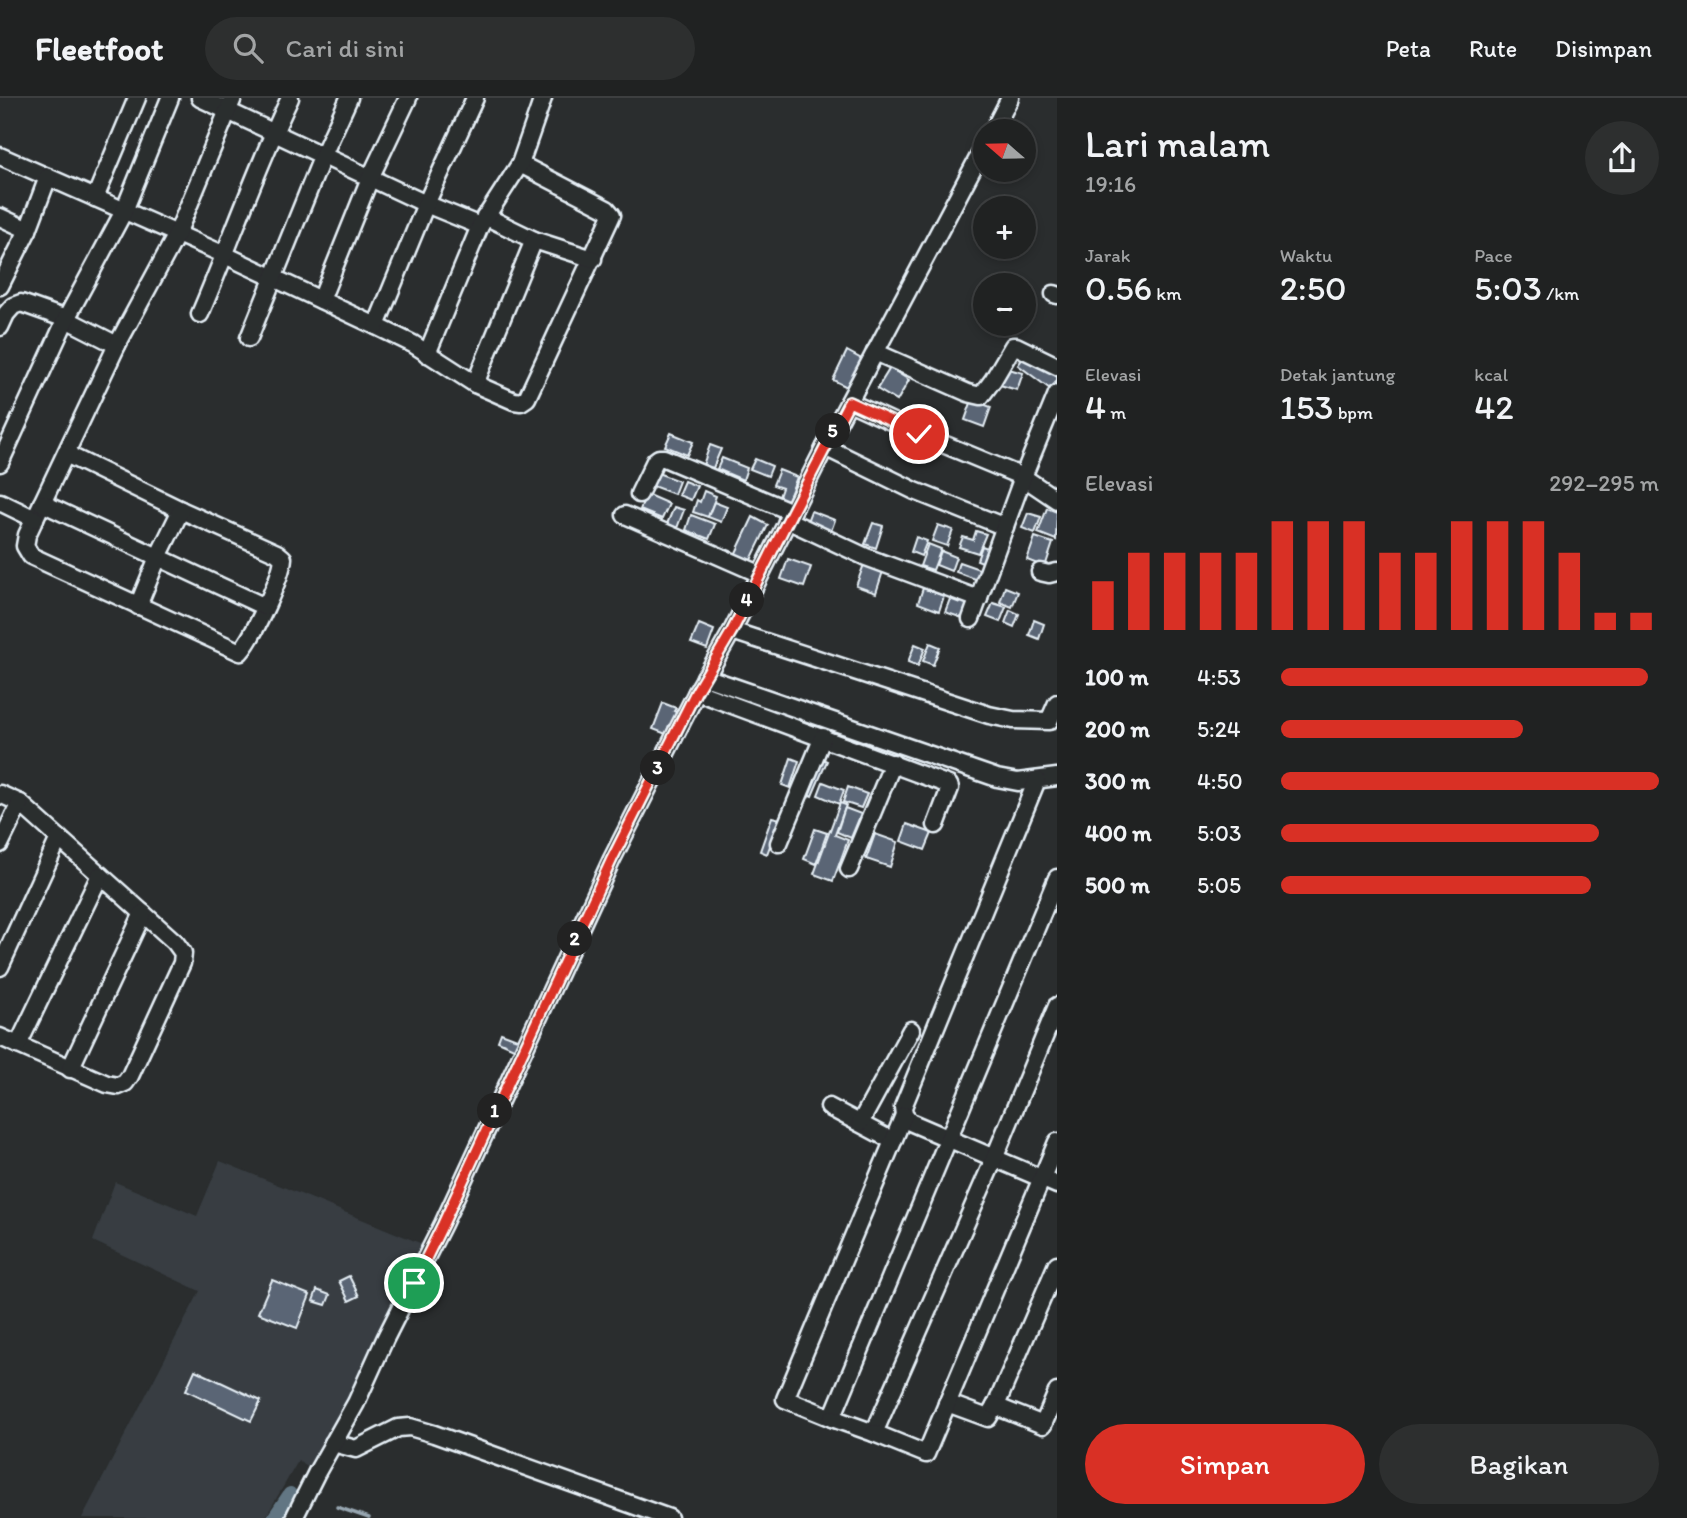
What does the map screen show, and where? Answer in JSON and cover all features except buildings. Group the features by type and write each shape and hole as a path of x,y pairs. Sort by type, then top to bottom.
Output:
{"street":[{"path":"94,198 137,98"},
{"path":"0,463 66,319 124,211 170,98"},
{"path":"200,98 230,104 273,132 426,204 593,259"},
{"path":"200,314 273,132 290,98"},
{"path":"249,338 349,98"},
{"path":"321,300 370,178 408,98"},
{"path":"376,326 426,204 475,98"},
{"path":"428,354 482,221 520,164 543,98"},
{"path":"999,119 1010,98"},
{"path":"66,454 283,558 283,565 265,607 240,652 31,556 25,546 27,535 117,345 177,234 230,104"},
{"path":"0,156 321,300 413,344 475,384 521,402 527,398 612,215 607,209 520,164"},
{"path":"294,1518 356,1403 443,1224 612,859 701,684 732,631 825,446 973,168"},
{"path":"1,283 28,230 48,177"},
{"path":"0,217 28,230"},
{"path":"475,384 534,240"},
{"path":"0,327 6,313 21,303 66,319 117,345"},
{"path":"875,352 968,393 981,396 1013,346 1016,345 1057,366"},
{"path":"971,619 1023,477 1051,426 1057,394"},
{"path":"849,402 1023,477 1057,500"},
{"path":"825,446 915,491 1004,527"},
{"path":"639,494 655,461 664,458 789,516 866,557 979,598"},
{"path":"0,502 35,519"},
{"path":"42,503 265,607"},
{"path":"138,606 180,510"},
{"path":"625,515 760,573"},
{"path":"1040,572 1057,572"},
{"path":"732,631 989,715 1013,720 1049,721 1057,703"},
{"path":"701,684 823,737 949,785 936,825"},
{"path":"701,684 997,778 1018,782 1057,777"},
{"path":"779,843 823,737"},
{"path":"849,869 893,763"},
{"path":"1037,780 903,1107 904,1115 785,1399 926,1454 1057,1142"},
{"path":"0,794 20,803 175,942 183,953 182,963 125,1083 118,1086 107,1084 0,1037"},
{"path":"0,844 20,803"},
{"path":"0,967 59,838"},
{"path":"18,1045 100,875"},
{"path":"832,1418 1057,878"},
{"path":"70,1069 143,913"},
{"path":"874,1433 1057,1006"},
{"path":"860,1123 911,1030"},
{"path":"829,1107 893,1140"},
{"path":"904,1115 910,1122 1057,1185"},
{"path":"947,1403 988,1418 1057,1264"},
{"path":"995,1406 1043,1425 1057,1392"},
{"path":"333,1443 356,1448 398,1428 410,1427 669,1518"}],"shaded area":[{"path":"220,1161 427,1246 316,1472 298,1461 265,1518 82,1518 200,1291 93,1241 115,1182 197,1216"}],"waterway":[{"path":"274,1518 290,1494"},
{"path":"337,1507 369,1518"}],"route":[{"path":"414,1283 612,859 696,692 732,631 849,402 919,434"}]}
